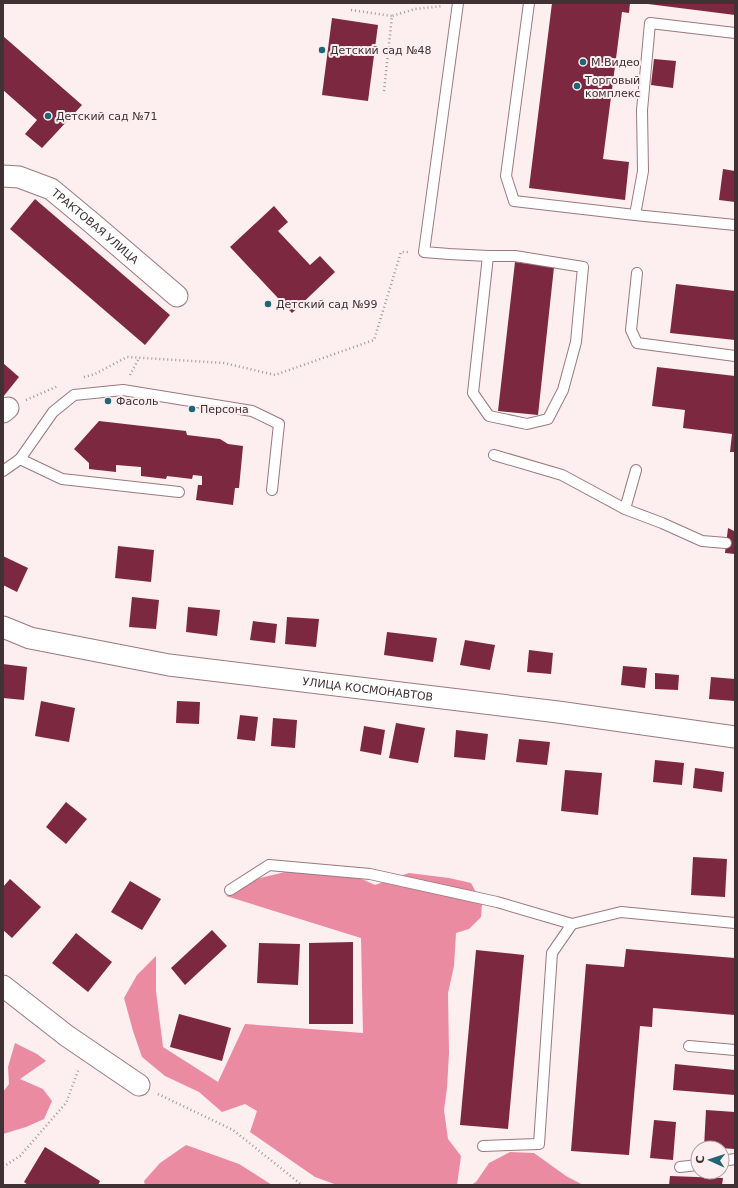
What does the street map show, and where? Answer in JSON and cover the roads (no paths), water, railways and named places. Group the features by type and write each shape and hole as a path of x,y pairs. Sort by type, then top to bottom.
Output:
{"street":[{"name":"ТРАКТОВАЯ УЛИЦА","path":"3,176 19,177 51,189 177,296"},
{"name":"УЛИЦА КОСМОНАВТОВ","path":"3,627 30,638 169,665 558,712 735,737"},
{"path":"3,986 67,1036 139,1084"}],"lane":[{"path":"530,3 506,176 514,201 735,225"},
{"path":"458,4 424,252 515,256 583,267 576,342 563,390 548,419 527,424 489,416 473,393 488,256"},
{"path":"635,215 643,171 642,110 650,23 735,33"},
{"path":"637,273 631,330 637,343 735,356"},
{"path":"3,471 20,460 53,412 74,395 123,390 252,411 279,424 272,490"},
{"path":"494,455 562,475 625,509 662,523 702,541 726,543"},
{"path":"20,460 62,479 179,492"},
{"path":"625,509 636,470"},
{"path":"230,890 269,864 370,874 497,902 572,924 620,912 735,923"},
{"path":"483,1146 539,1144 552,953 572,924"},
{"path":"689,1046 735,1050"},
{"path":"680,1167 690,1166"}],"place":[{"name":"Детский сад №48","path":"322,50"},
{"name":"М.Видео","path":"583,62"},
{"name":"Торговый комплекс","path":"577,86"},
{"name":"Детский сад №71","path":"48,116"},
{"name":"Детский сад №99","path":"268,304"},
{"name":"Фасоль","path":"108,401"},
{"name":"Персона","path":"192,409"}]}
